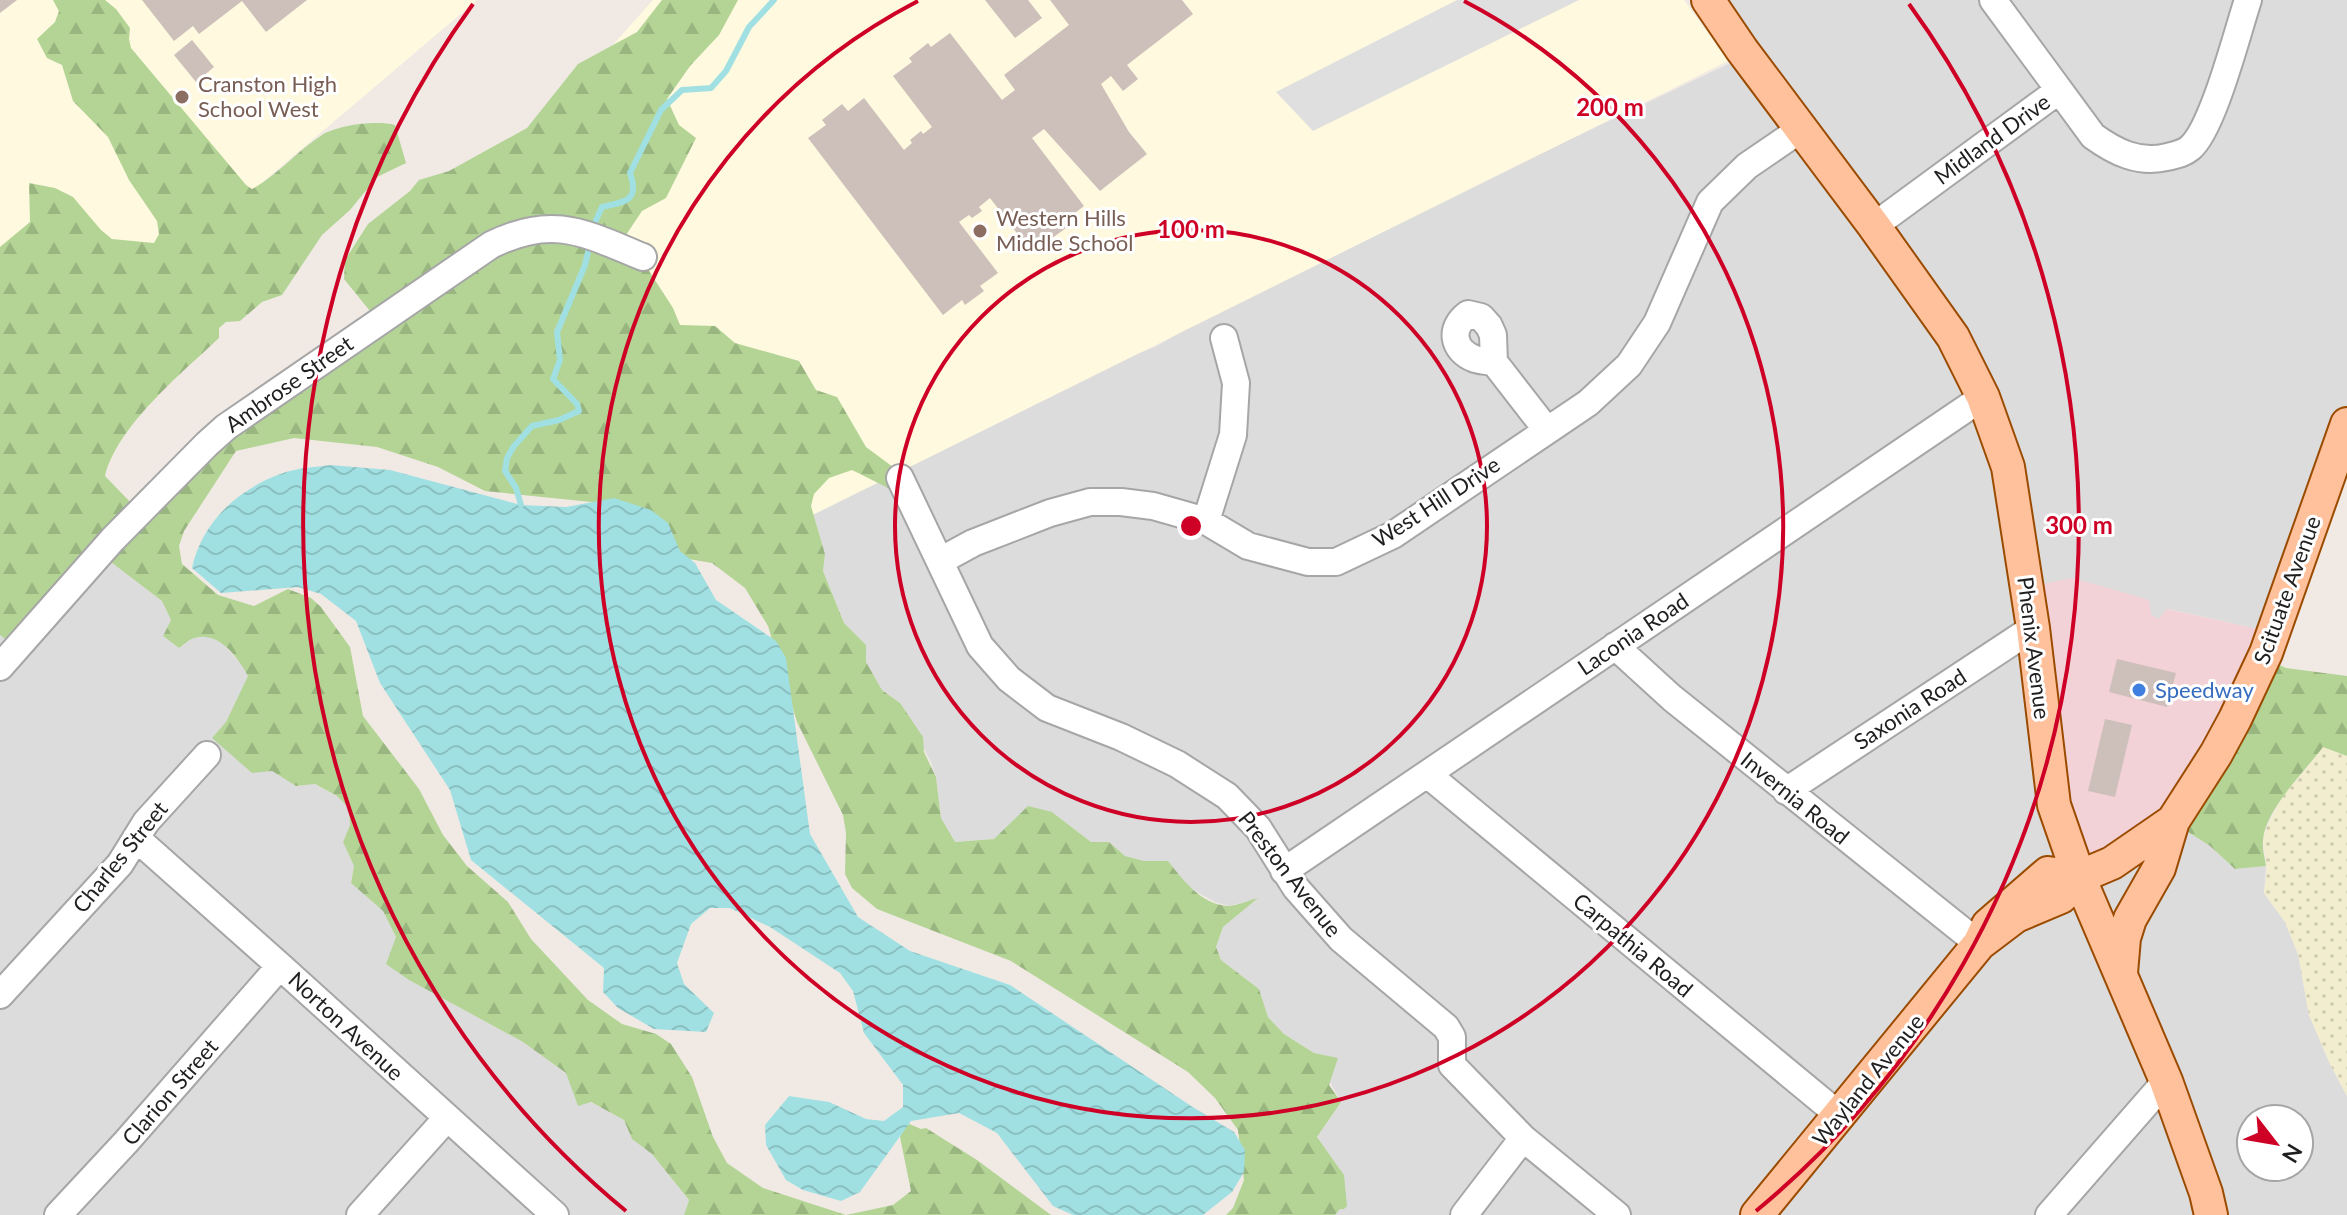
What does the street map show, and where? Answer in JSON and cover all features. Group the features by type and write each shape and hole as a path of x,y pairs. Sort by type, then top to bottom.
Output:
{"main road":[{"name":"Phenix Avenue","path":"1708,0 1953,337 1983,397 2008,467 2033,628 2054,805 2079,877 2166,1081 2211,1215"},
{"name":"Scituate Avenue","path":"2079,877 2112,863 2173,821 2216,754 2266,653 2347,424"},
{"path":"2121,976 2124,938 2130,919 2159,868 2173,821"},
{"name":"Wayland Avenue","path":"1757,1215 1979,944 2016,916 2061,897 2079,877"}],"street":[{"name":"Midland Drive","path":"1874,226 2058,91 1993,0"},
{"path":"2058,91 2093,136 2110,149 2155,160 2188,150 2211,115 2248,0"},
{"name":"West Hill Drive","path":"940,561 973,543 1037,518 1090,502 1153,506 1206,521 1248,546 1308,562 1336,562 1393,535 1588,403 1629,365 1657,323 1710,202 1747,166 1801,129"},
{"name":"Ambrose Street","path":"0,667 113,539 216,435 491,245 511,235 552,227 595,237 643,257"},
{"path":"1206,521 1233,435 1236,383 1224,338"},
{"path":"1494,362 1546,429"},
{"name":"Laconia Road","path":"1284,871 1983,397"},
{"name":"Preston Avenue","path":"900,478 980,646 1009,679 1047,708 1121,737 1177,764 1227,796 1258,828 1296,888 1341,939 1446,1027 1452,1037 1452,1065 1523,1138 1617,1215"},
{"name":"Saxonia Road","path":"1786,791 2033,628"},
{"name":"Invernia Road","path":"1615,646 1672,698 1979,944"},
{"name":"Charles Street","path":"0,995 120,864 146,822 207,755"},
{"name":"Carpathia Road","path":"1427,774 1839,1115"},
{"name":"Norton Avenue","path":"136,838 555,1215"},
{"name":"Clarion Street","path":"58,1215 280,966"},
{"path":"2049,1215 2166,1081"},
{"path":"360,1215 447,1118"},
{"path":"1464,1215 1523,1138"}],"shaded area":[{"name":"Cranston High School West","path":"0,0 477,0 250,193 62,369 0,311"},
{"name":"Western Hills Middle School","path":"653,0 1684,0 1728,61 720,561 579,83"},
{"path":"1457,0 1579,0 1313,131 1276,92"},
{"path":"1707,0 2347,0 2347,418 2267,631 2168,609 2159,619 2151,615 2171,821 2210,846 2235,869 2266,866 2264,893 2285,922 2298,954 2309,1015 2347,1096 2347,1215 1335,1215 1340,1209 1344,1175 1317,1137 1341,1102 1314,1053 1284,1034 1268,1017 1259,989 1221,960 1216,947 1223,927 1256,899 1229,906 1215,902 1188,887 1168,861 1144,861 1125,856 1109,842 1091,842 1052,812 994,839 955,842 941,818 931,762 900,703 882,690 866,662 865,645 844,623 823,571 825,554 811,506 897,472 1017,402 1155,347 1218,311 1221,306 1745,56"},
{"path":"99,553 162,601 171,620 163,636 179,648 193,638 207,636 221,642 242,665 249,676 226,722 272,771 296,786 314,784 337,796 349,808 350,825 343,842 354,866 351,883 383,911 396,937 409,980 523,1042 566,1073 578,1105 590,1102 624,1120 632,1139 652,1154 689,1200 684,1215 0,1215 0,635 10,643"},
{"path":"2073,578 2149,600 2151,614 2158,619 2167,609 2267,631 2210,767 2080,883 2024,588"},
{"path":"2323,746 2347,756 2347,1096 2309,1015 2298,954 2285,922 2264,893 2267,870 2263,841 2266,829 2283,795"}],"green space":[{"path":"53,0 105,0 116,9 130,28 131,48 252,189 322,135 357,124 395,125 406,163 377,177 350,210 322,235 282,295 262,302 240,321 226,322 219,328 219,338 137,420 112,457 105,476 134,506 374,316 344,279 345,260 368,224 410,191 419,180 449,171 527,128 578,64 637,32 662,0 738,0 719,35 690,66 667,99 679,125 696,138 666,198 642,211 620,244 642,260 673,308 680,325 715,326 735,343 799,361 816,390 837,397 866,447 897,472 896,492 852,470 829,478 814,494 811,506 825,554 823,571 844,623 866,645 866,662 882,690 900,703 923,737 924,752 936,777 941,818 955,842 994,839 1028,806 1052,812 1091,842 1109,842 1125,856 1144,861 1168,861 1193,890 1209,901 1227,906 1258,898 1223,927 1216,947 1221,960 1259,989 1268,1017 1284,1034 1314,1053 1338,1058 1329,1085 1341,1102 1317,1137 1344,1175 1347,1206 1335,1215 1226,1215 1233,1208 1244,1180 1238,1130 1215,1098 1188,1072 1011,961 877,909 852,888 845,874 843,815 797,722 768,626 745,588 712,563 635,550 603,511 591,502 485,491 438,467 377,447 294,438 236,451 184,531 179,546 182,564 218,595 254,606 288,589 311,598 321,607 350,647 363,716 419,789 443,835 467,866 508,902 531,939 588,1000 622,1024 656,1034 671,1044 692,1077 713,1137 727,1163 763,1188 846,1215 684,1215 689,1200 652,1154 632,1139 624,1120 591,1102 578,1106 566,1073 523,1042 409,980 386,964 396,937 383,911 351,883 354,866 343,842 350,825 349,808 337,796 315,784 296,786 272,771 252,773 212,738 226,722 248,676 244,669 227,648 212,638 193,639 179,648 163,636 171,620 162,601 99,553 10,643 0,635 0,247 30,222 29,183 55,188 73,197 112,239 154,243 159,234 157,221 129,180 108,137 73,101 62,65 47,58 37,39 55,22 59,11"},
{"path":"2260,656 2286,668 2347,676 2347,756 2323,747 2270,817 2263,841 2266,866 2235,869 2210,846 2171,821"},
{"path":"907,1123 926,1128 977,1160 1051,1215 846,1215 893,1205 911,1191 900,1137"}],"water":[{"path":"330,465 390,470 521,505 566,507 614,498 651,510 668,523 680,551 695,563 716,600 776,641 786,658 810,834 858,917 910,951 1010,985 1234,1132 1245,1150 1244,1172 1232,1192 1203,1215 1073,1215 1053,1206 997,1133 959,1113 911,1121 860,1192 841,1201 803,1190 786,1180 766,1145 765,1125 789,1096 829,1102 866,1119 884,1121 903,1107 903,1085 864,1033 853,991 840,973 770,927 730,908 710,908 691,924 677,963 684,984 714,1013 706,1032 654,1029 618,1008 603,992 604,968 471,860 450,790 380,683 356,621 321,594 298,587 221,593 192,568 204,535 239,497 286,472"}],"building":[{"path":"0,0 17,0 0,13"},
{"path":"142,0 307,0 266,32 242,1 199,34 193,26 174,41"},
{"path":"985,0 1028,0 1042,18 1015,38"},
{"name":"Western Hills Middle School","path":"1050,0 1182,0 1193,14 1127,65 1138,79 1123,91 1111,76 1101,84 1129,132 1147,154 1100,191 1044,129 1032,138 1084,206 1066,220 1070,225 1051,239 1047,234 1029,249 990,198 979,207 982,211 959,222 998,273 980,286 984,291 965,305 962,300 943,315 808,138 826,125 822,120 842,104 848,111 864,98 904,150 912,143 910,140 932,127 893,76 912,62 909,58 928,43 931,47 950,33 1002,100 1015,90 1004,75 1069,25"},
{"path":"192,40 214,67 196,82 174,55"},
{"path":"2117,659 2176,673 2167,707 2109,692"},
{"path":"2105,719 2132,725 2115,797 2088,791"}],"waterway":[{"path":"596,220 602,207 624,201 632,195 630,173 661,110 682,90 711,88 726,71 749,27 774,0"},
{"path":"521,505 516,488 505,471 507,458 514,446 532,426 559,420 579,411 577,404 553,379 560,360 557,332 588,252"}],"place":[{"name":"Cranston High School West","path":"182,97"},
{"name":"Western Hills Middle School","path":"980,231"},
{"name":"Speedway","path":"2139,690"}]}
